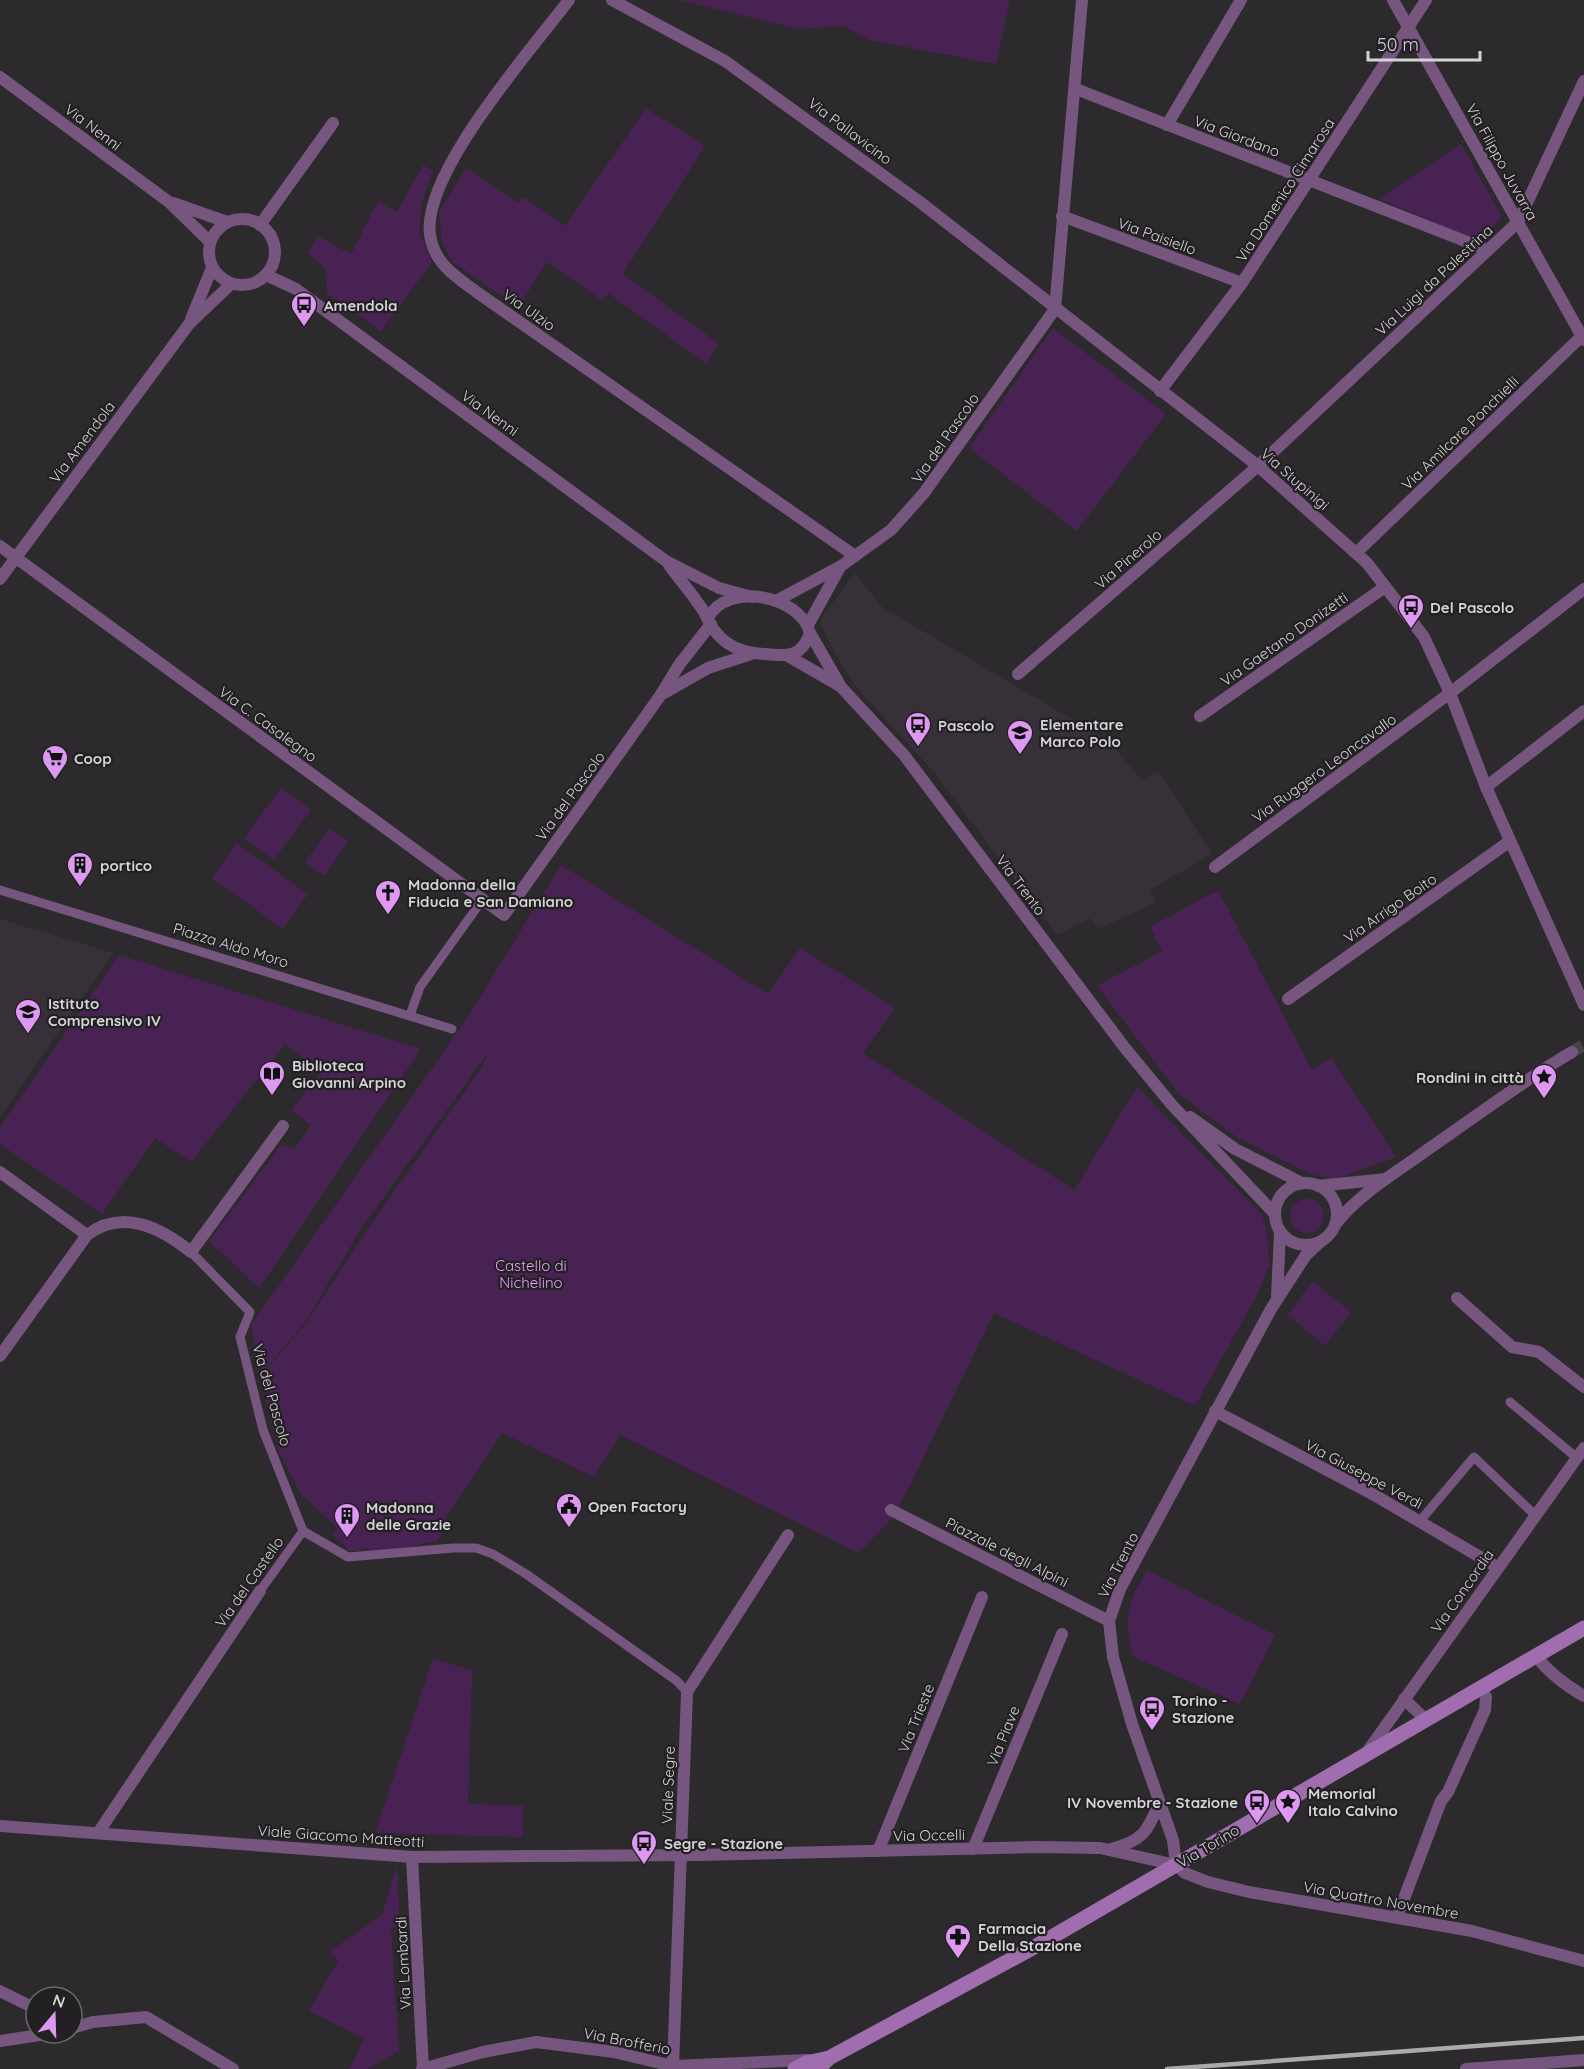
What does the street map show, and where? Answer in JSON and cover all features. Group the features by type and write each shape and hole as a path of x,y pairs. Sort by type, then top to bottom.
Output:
{"main road":[{"name":"Via Torino","path":"795,2069 806,2063 829,2058 1038,1945 1584,1628"},
{"name":"Via Torino","path":"818,2069 829,2058"}],"street":[{"name":"Via Ulzio","path":"569,0 476,122 439,187 428,226 430,239 439,260 446,269 478,293 855,556"},
{"name":"Via Pallavicino","path":"612,0 725,61 802,114 920,202 1055,309"},
{"path":"1055,309 1082,0"},
{"path":"1167,124 1241,0"},
{"name":"Via Filippo Juvarra","path":"1393,0 1583,337"},
{"name":"Via Domenico Cimarosa","path":"1160,391 1242,283 1426,0"},
{"name":"Via Nenni","path":"0,77 169,202 210,242"},
{"name":"Via Luigi da Palestrina","path":"1258,466 1518,222 1584,81"},
{"name":"Via Giordano","path":"1076,89 1488,250"},
{"path":"260,225 333,123"},
{"name":"Via Nenni","path":"169,202 227,222"},
{"name":"Via Paisiello","path":"1062,216 1242,283"},
{"path":"240,219 260,225 272,238 276,252 273,264 266,275 257,283 245,286 231,284 220,278 212,268 208,253 210,242 217,230 227,222 240,219"},
{"name":"Via Nenni","path":"273,264 296,289 666,561 719,588 752,597"},
{"name":"Via Amendola","path":"189,324 212,268"},
{"name":"Via Nenni","path":"266,275 296,289"},
{"name":"Via Amendola","path":"0,579 189,324 231,284"},
{"name":"Via del Pascolo","path":"776,601 841,566 891,530 924,493 1055,309"},
{"name":"Via Stupinigi","path":"1055,309 1258,466 1356,553 1385,586 1424,638 1450,693 1486,787 1584,1005"},
{"name":"Via Amilcare Ponchielli","path":"1356,553 1583,337"},
{"name":"Via Pinerolo","path":"1018,674 1258,466"},
{"name":"Via C. Casalegno","path":"0,546 504,915"},
{"name":"Via Nenni","path":"666,561 709,621"},
{"name":"Via del Pascolo","path":"809,629 841,566"},
{"name":"Via Gaetano Donizetti","path":"1200,716 1385,586"},
{"name":"Via Ruggero Leoncavallo","path":"1215,867 1450,693 1584,589"},
{"path":"738,597 752,597 776,601 794,608 809,629 807,644 788,656 751,654 736,649 724,641 709,621 713,608 722,601 738,597"},
{"name":"Via del Pascolo","path":"504,915 660,696 709,621"},
{"name":"Via Trento","path":"809,629 841,687 904,755 1125,1048 1172,1105 1274,1213"},
{"name":"Via del Pascolo","path":"660,696 708,668 751,654"},
{"name":"Via Trento","path":"788,656 841,687"},
{"path":"1486,787 1584,711"},
{"name":"Via Arrigo Boito","path":"1288,999 1510,841"},
{"name":"Piazza Aldo Moro","path":"0,890 452,1029"},
{"path":"410,1016 420,987 483,899"},
{"path":"1388,1179 1318,1186 1302,1183 1293,1186 1280,1196 1274,1213 1280,1232 1287,1239 1302,1245 1320,1242 1344,1212 1520,1085 1572,1052"},
{"name":"Via Trento","path":"1172,1105 1235,1149 1302,1183"},
{"path":"191,1252 283,1126"},
{"path":"0,1173 87,1235 0,1356"},
{"path":"1318,1186 1326,1191 1335,1206 1335,1226"},
{"name":"Via del Pascolo","path":"87,1235 106,1224 136,1223 166,1233 191,1252 250,1312 240,1336 263,1431 303,1531"},
{"name":"Via Trento","path":"1277,1299 1280,1232"},
{"name":"Via Trento","path":"1176,1864 1173,1840 1113,1657 1109,1621 1120,1589 1277,1299 1306,1255 1320,1242"},
{"path":"1457,1298 1512,1347 1539,1352 1584,1387"},
{"path":"1510,1402 1580,1453"},
{"name":"Via Giuseppe Verdi","path":"1215,1411 1420,1521 1497,1567"},
{"name":"Via Concordia","path":"1366,1754 1580,1453"},
{"path":"1420,1521 1474,1457 1535,1515"},
{"name":"Piazzale degli Alpini","path":"891,1510 1109,1621"},
{"name":"Via del Castello","path":"98,1833 260,1591 303,1531 348,1557 453,1548 476,1548 493,1554 526,1574 677,1681 687,1692"},
{"path":"687,1692 788,1535"},
{"name":"Via Trieste","path":"878,1851 982,1597"},
{"name":"Via Piave","path":"973,1849 1062,1634"},
{"path":"1536,1656 1564,1684 1584,1696"},
{"path":"1397,1917 1441,1801 1448,1792 1485,1710 1486,1697 1482,1689"},
{"name":"Viale Segre","path":"673,2066 687,1692"},
{"path":"1404,1699 1425,1719"},
{"path":"1110,1850 1138,1840 1150,1827 1159,1803"},
{"name":"Viale Giacomo Matteotti","path":"0,1826 412,1857 681,1855"},
{"name":"Via Occelli","path":"681,1855 1039,1847 1110,1850 1176,1864"},
{"name":"Via Lombardi","path":"412,1857 422,2069"},
{"name":"Via Quattro Novembre","path":"1176,1864 1185,1873 1208,1882 1249,1892 1472,1931 1584,1961"},
{"path":"0,1991 24,2003"},
{"path":"84,2022 146,2017 233,2069"},
{"path":"84,2025 93,2022"},
{"path":"0,2041 24,2037"},
{"name":"Via Brofferio","path":"422,2069 483,2052 536,2042 614,2052 673,2066 829,2058"},
{"path":"1467,2069 1584,2060"}],"shaded area":[{"name":"Elementare Marco Polo","path":"855,573 882,607 1109,741 1142,781 1158,771 1212,854 1149,890 1157,902 1098,929 1090,918 1057,935 933,771 856,687 837,657 819,621"},
{"name":"Istituto Comprensivo IV","path":"0,919 113,953 0,1118"}],"green space":[{"path":"678,0 1010,0 996,64 869,40 844,26 799,29"},
{"path":"646,108 705,146 623,274 718,343 707,364 608,293 603,301 547,262 518,308 453,262 442,243 439,212 466,168 518,203 522,197 565,226"},
{"path":"1461,144 1502,217 1478,241 1380,199"},
{"path":"423,165 433,171 422,201 419,231 432,262 381,331 327,293 326,269 308,252 318,236 351,254 378,201 397,212"},
{"path":"1053,328 1166,414 1077,531 969,448"},
{"path":"281,788 311,810 274,860 244,838"},
{"path":"330,828 348,842 324,876 305,862"},
{"path":"236,843 308,894 283,929 212,878"},
{"name":"Castello di Nichelino","path":"561,865 768,994 800,948 895,1008 863,1053 1074,1190 1137,1087 1262,1215 1267,1231 1269,1266 1257,1295 1195,1406 994,1313 905,1495 891,1519 859,1553 620,1435 594,1477 502,1433 439,1527 443,1531 437,1541 382,1553 362,1547 360,1551 350,1551 332,1534 337,1528 300,1492 279,1452 260,1377 305,1325 366,1231 480,1070 490,1050 361,1229 304,1324 260,1375 251,1325 468,1017"},
{"path":"1218,890 1312,1070 1331,1058 1396,1157 1332,1180 1308,1173 1238,1138 1180,1095 1097,986 1162,951 1150,927"},
{"path":"119,955 421,1049 259,1288 209,1241 282,1144 294,1150 311,1125 291,1110 321,1072 285,1044 191,1162 155,1138 102,1214 0,1144 0,1127"},
{"path":"1307,1199 1319,1204 1324,1216 1319,1228 1307,1233 1295,1228 1290,1216 1295,1204"},
{"path":"1312,1281 1351,1312 1325,1346 1288,1315"},
{"path":"1147,1570 1275,1635 1240,1704 1134,1657 1128,1633 1129,1612 1135,1592"},
{"path":"433,1659 472,1670 468,1804 523,1806 523,1837 375,1833"},
{"path":"397,1866 400,1927 391,1927 399,2051 367,2069 350,2069 364,2039 309,2011 338,1961 329,1952 382,1915"}],"tunnel":[{"path":"1572,1052 1584,1045"}],"railway":[{"path":"1167,2069 1584,2038"}],"place":[{"name":"Amendola","path":"304,328"},
{"name":"Del Pascolo","path":"1411,630"},
{"name":"Pascolo","path":"918,748"},
{"name":"Elementare Marco Polo","path":"1020,756"},
{"name":"Coop","path":"55,781"},
{"name":"portico","path":"80,888"},
{"name":"Madonna della Fiducia e San Damiano","path":"388,916"},
{"name":"Istituto Comprensivo IV","path":"28,1035"},
{"name":"Biblioteca Giovanni Arpino","path":"272,1097"},
{"name":"Rondini in città","path":"1544,1100"},
{"name":"Open Factory","path":"569,1529"},
{"name":"Madonna delle Grazie","path":"347,1539"},
{"name":"Torino - Stazione","path":"1152,1732"},
{"name":"IV Novembre - Stazione","path":"1257,1825"},
{"name":"Memorial Italo Calvino","path":"1288,1825"},
{"name":"Segre - Stazione","path":"644,1866"},
{"name":"Farmacia Della Stazione","path":"958,1960"}]}
